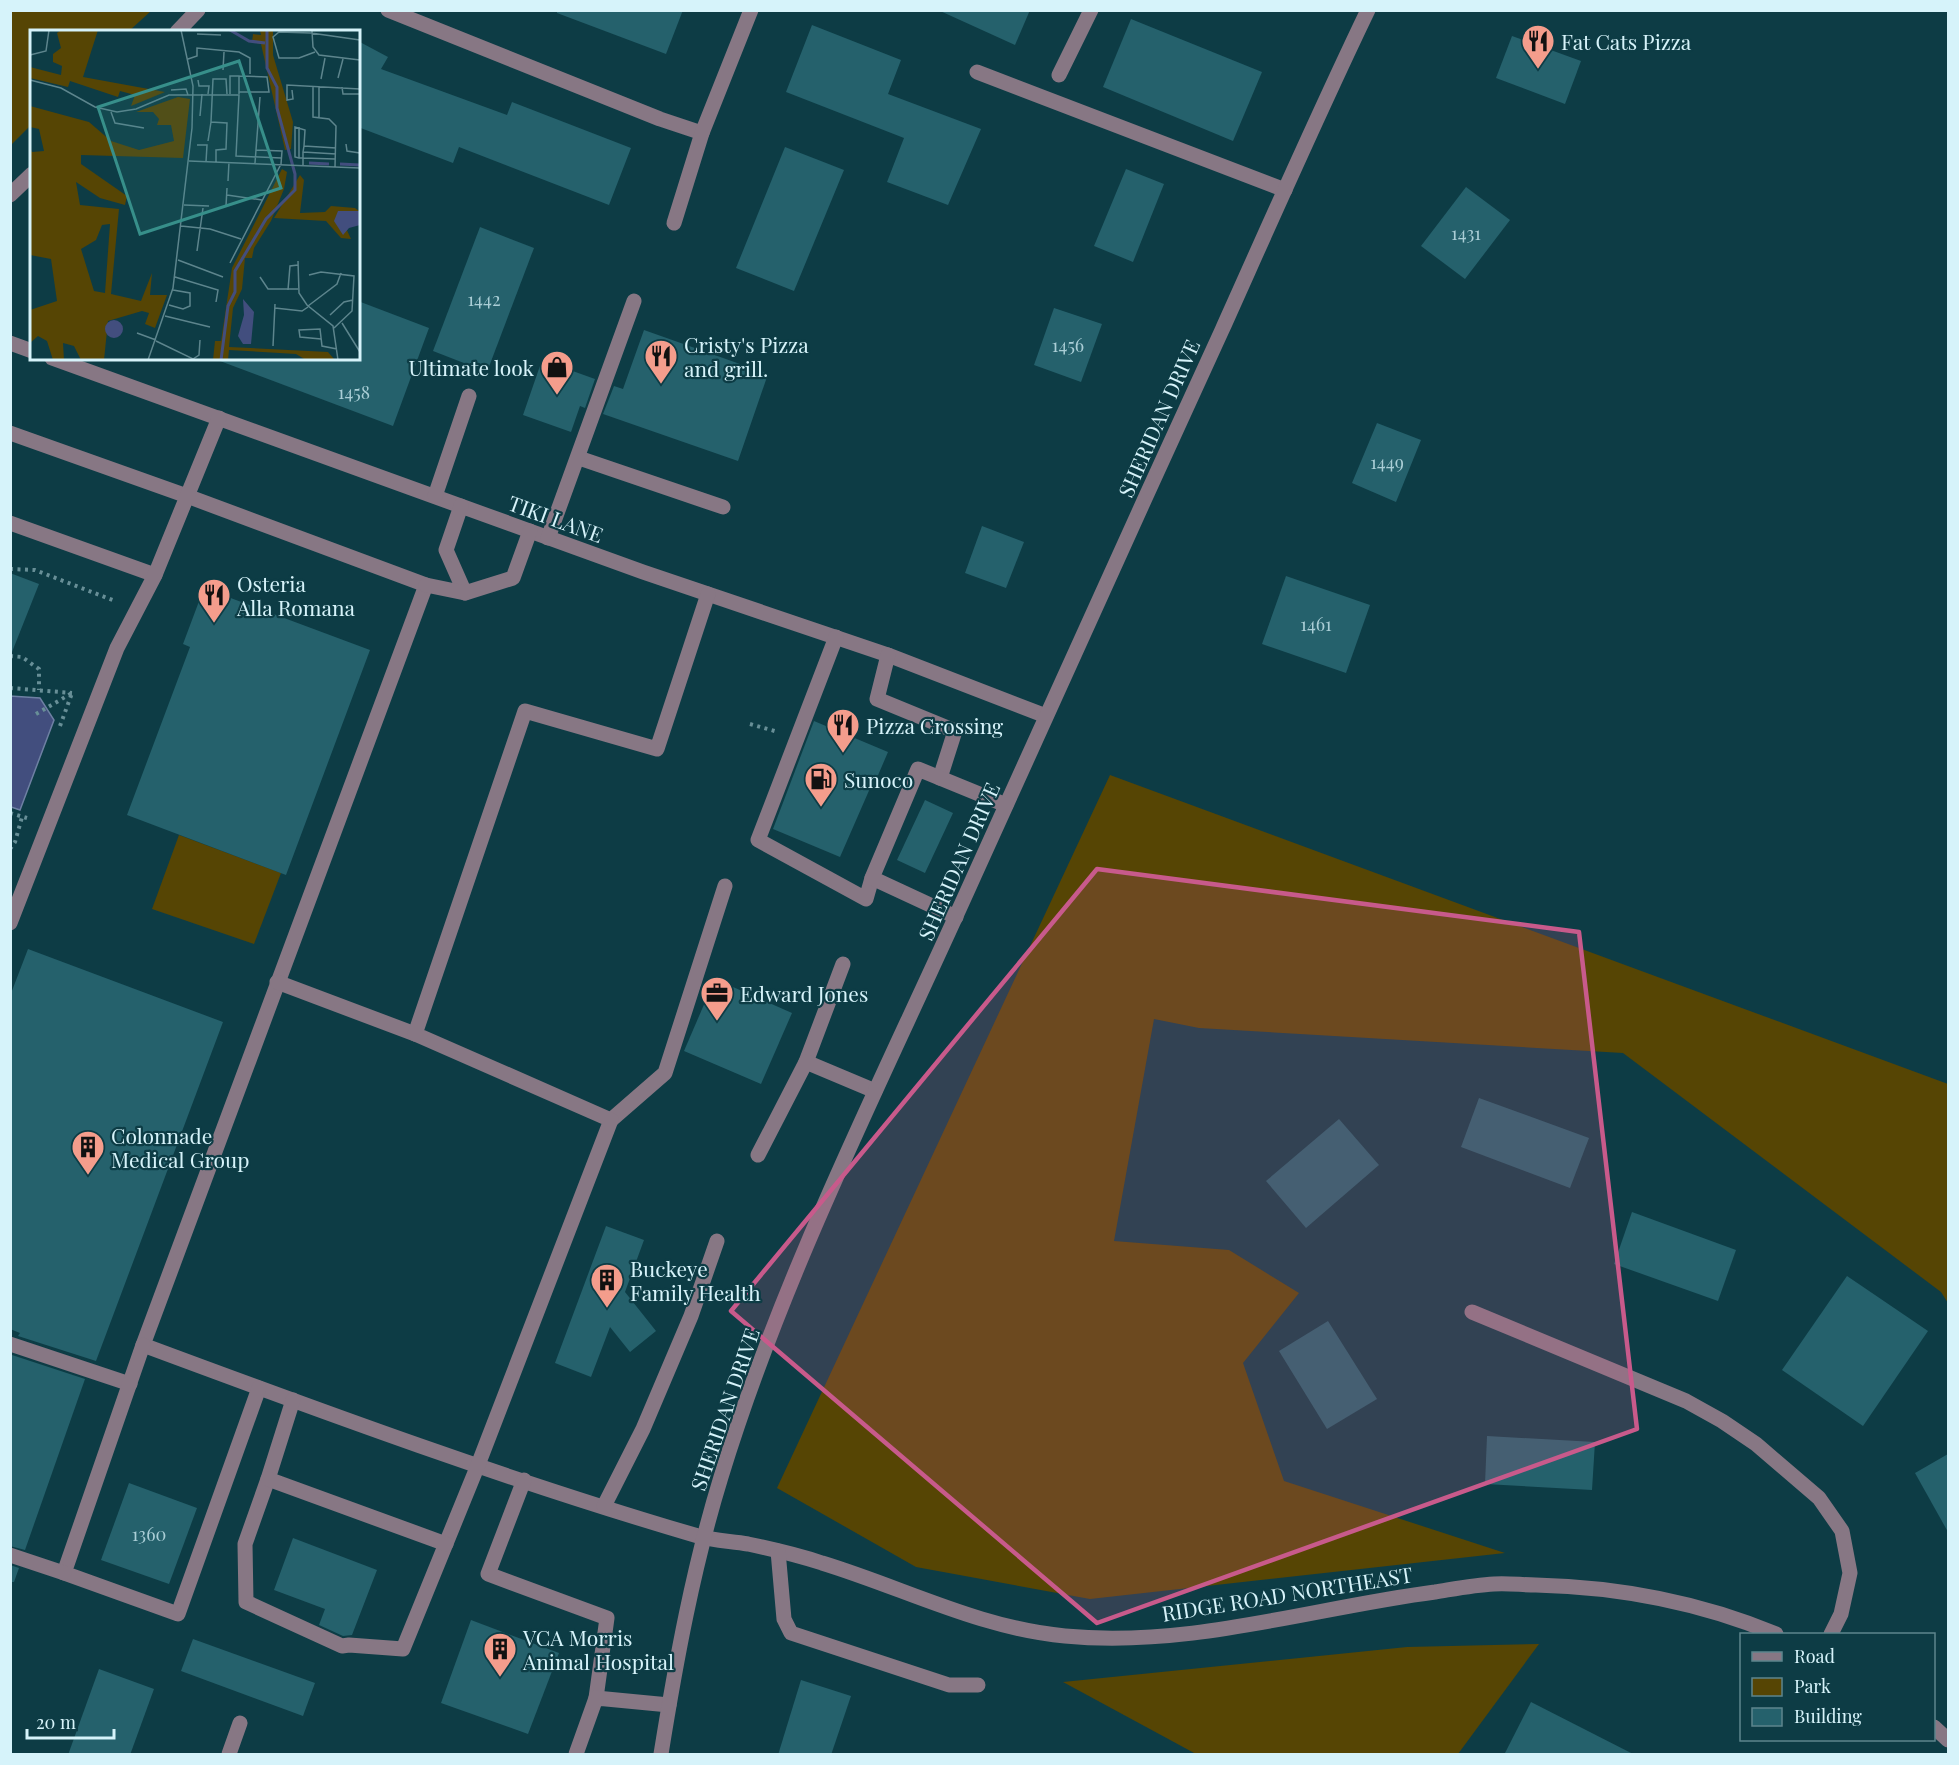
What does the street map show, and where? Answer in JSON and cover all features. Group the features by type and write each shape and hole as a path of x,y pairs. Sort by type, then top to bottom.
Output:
{"street":[{"path":"179,30 198,10"},
{"path":"388,10 660,119 702,132"},
{"path":"674,223 702,132 751,10"},
{"path":"1059,75 1091,10"},
{"name":"SHERIDAN DRIVE","path":"661,1755 678,1646 704,1538 748,1395 786,1293 875,1091 1368,10"},
{"path":"977,72 1285,190"},
{"path":"10,195 30,176"},
{"path":"548,538 634,302"},
{"path":"10,344 30,350"},
{"name":"TIKI LANE","path":"58,360 548,538 888,655 1046,716"},
{"path":"435,496 469,396"},
{"path":"10,923 117,648 155,575 219,418"},
{"path":"10,433 426,585 465,593 513,578 530,531"},
{"path":"579,458 723,507"},
{"path":"461,506 446,550 465,593"},
{"path":"10,523 155,575"},
{"path":"64,1573 143,1345 426,585"},
{"path":"415,1034 525,711 657,749 708,594"},
{"path":"836,638 758,840 866,899 872,878 918,769 1006,805"},
{"path":"888,655 877,699 956,731 940,778"},
{"path":"872,878 956,917"},
{"path":"293,1400 245,1544 246,1602 342,1646 403,1649 478,1465 611,1120 665,1073 724,886"},
{"path":"758,1155 806,1062 843,964"},
{"path":"277,982 415,1034 611,1120"},
{"path":"806,1062 875,1091"},
{"path":"604,1506 652,1408 691,1316 717,1241"},
{"path":"1472,1312 1686,1401 1722,1421 1756,1444 1819,1498 1842,1531 1850,1573 1841,1614 1832,1633"},
{"path":"10,1344 130,1384"},
{"name":"RIDGE ROAD NORTHEAST","path":"143,1345 524,1480 704,1538 747,1544 821,1562 982,1621 1018,1630 1109,1639 1196,1633 1407,1595 1493,1584 1580,1586 1623,1591 1707,1609 1771,1633"},
{"path":"10,1555 178,1614 259,1388"},
{"path":"268,1479 446,1544"},
{"path":"524,1480 488,1574 607,1618 596,1698 576,1755"},
{"path":"778,1551 784,1619 791,1633 949,1685 978,1685"},
{"path":"596,1698 669,1705"},
{"path":"229,1755 240,1723"},
{"path":"1935,1728 1948,1740"}],"path":[{"path":"10,569 35,570 115,600"},
{"path":"10,656 22,657 39,669 39,690"},
{"path":"10,688 72,693 36,714"},
{"path":"10,849 22,817"}],"highlighted area":[{"path":"1097,869 1579,932 1637,1429 1097,1623 731,1311"}],"green space":[{"path":"11,10 151,10 130,30 30,30 30,126 11,145"},
{"path":"1110,775 1948,1084 1948,1303 1941,1292 1623,1053 1199,1028 1154,1019 1114,1241 1229,1250 1299,1293 1243,1363 1284,1481 1505,1553 1090,1599 916,1567 777,1488"},
{"path":"179,835 281,873 254,944 152,909"},
{"path":"1539,1644 1458,1754 1196,1754 1063,1682 1407,1647"}],"water":[{"path":"10,696 40,698 54,720 20,810 11,807"}],"building":[{"path":"557,10 683,10 666,54 557,13"},
{"path":"938,10 1030,10 1015,45"},
{"path":"1131,19 1262,72 1233,141 1103,87"},
{"path":"812,25 901,60 888,94 981,129 948,205 887,182 904,138 786,92"},
{"name":"Fat Cats Pizza","path":"1512,36 1581,61 1565,104 1496,78"},
{"path":"360,42 388,57 381,69 507,115 512,102 631,148 609,205 459,147 453,163 360,128"},
{"path":"785,147 844,170 794,291 736,268"},
{"path":"1126,169 1164,184 1133,262 1094,246"},
{"path":"1466,187 1510,220 1465,279 1421,246"},
{"path":"480,227 534,248 487,372 433,351"},
{"path":"360,302 429,328 393,426 220,361 360,360"},
{"path":"1054,308 1102,324 1081,382 1034,365"},
{"path":"644,330 768,374 738,461 603,414 614,386 623,389"},
{"name":"Ultimate look","path":"542,360 595,379 585,408 580,406 571,432 523,415"},
{"path":"1377,423 1421,440 1396,502 1352,483"},
{"path":"982,526 1024,542 1006,588 965,573"},
{"path":"10,573 39,584 12,652 10,652"},
{"path":"1286,576 1370,605 1346,673 1262,644"},
{"path":"204,588 370,650 286,875 127,815 190,647 183,644"},
{"name":"Sunoco","path":"814,721 888,752 840,857 773,829"},
{"path":"925,800 953,813 925,873 897,860"},
{"name":"Colonnade Medical Group","path":"28,949 223,1022 96,1361 18,1336 20,1333 10,1329 10,996"},
{"path":"715,979 792,1013 761,1084 684,1051"},
{"path":"1479,1098 1589,1138 1570,1188 1461,1147"},
{"path":"1339,1119 1379,1165 1306,1228 1266,1181"},
{"path":"1632,1212 1736,1250 1718,1301 1614,1264"},
{"name":"Buckeye Family Health","path":"606,1226 644,1240 625,1292 656,1331 630,1352 610,1327 591,1377 555,1363"},
{"path":"1847,1276 1928,1331 1863,1426 1782,1370"},
{"path":"1328,1321 1377,1399 1327,1429 1279,1351"},
{"path":"12,1355 85,1379 25,1550 10,1546"},
{"path":"1487,1436 1595,1442 1592,1490 1485,1484"},
{"path":"1948,1454 1948,1532 1915,1473"},
{"path":"129,1483 197,1508 169,1584 101,1560"},
{"path":"293,1538 377,1570 352,1635 343,1636 319,1625 325,1609 274,1590"},
{"path":"10,1565 19,1568 14,1582 10,1582"},
{"name":"VCA Morris Animal Hospital","path":"471,1620 559,1653 528,1734 441,1703"},
{"path":"193,1639 315,1683 303,1716 181,1671"},
{"path":"99,1669 154,1689 130,1755 68,1755"},
{"path":"801,1680 851,1696 831,1755 778,1755"},
{"path":"1531,1702 1635,1755 1504,1755"}],"place":[{"name":"Fat Cats Pizza","path":"1538,70"},
{"name":"Cristy's Pizza and grill.","path":"661,385"},
{"name":"Ultimate look","path":"557,396"},
{"name":"Osteria Alla Romana","path":"214,624"},
{"name":"Pizza Crossing","path":"843,754"},
{"name":"Sunoco","path":"821,808"},
{"name":"Edward Jones","path":"717,1022"},
{"name":"Colonnade Medical Group","path":"88,1176"},
{"name":"Buckeye Family Health","path":"607,1309"},
{"name":"VCA Morris Animal Hospital","path":"500,1678"}]}
